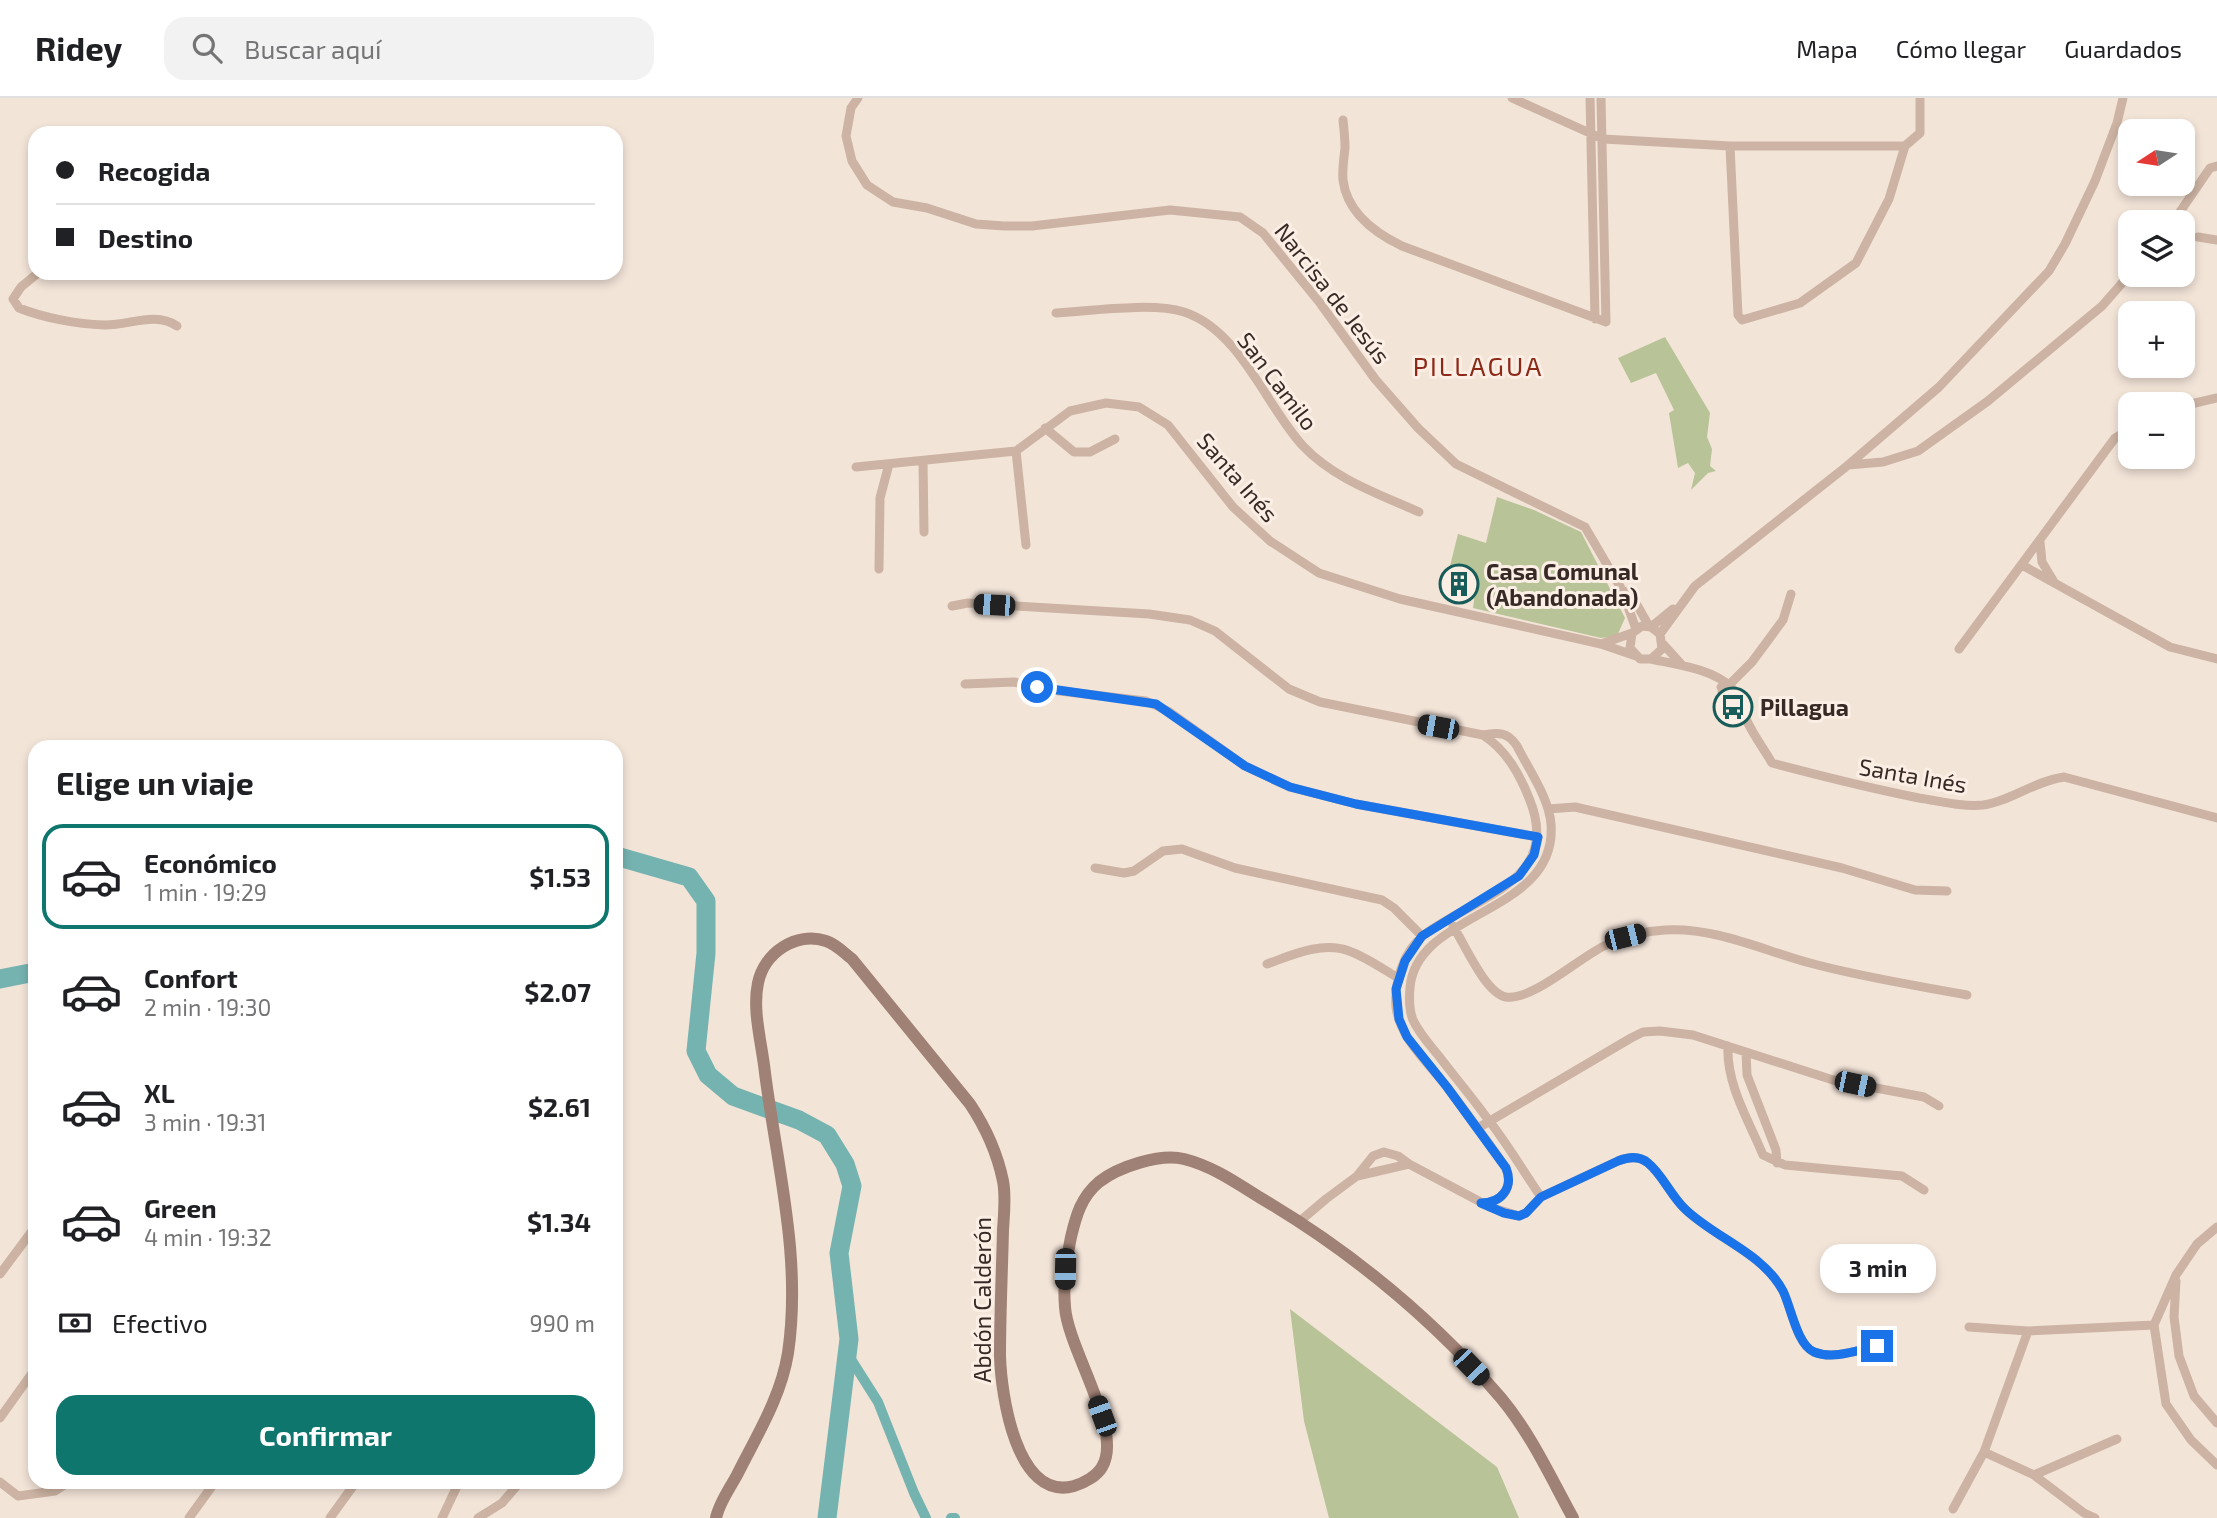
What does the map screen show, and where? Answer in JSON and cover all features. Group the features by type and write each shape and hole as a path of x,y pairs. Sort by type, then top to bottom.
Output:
{"street":[{"name":"Narcisa de Jesús","path":"858,98 851,108 846,136 852,161 867,185 893,202 927,208 976,224 1004,226 1032,226 1170,210 1240,217 1263,233 1320,303 1376,379 1418,428 1456,464 1585,527 1622,590 1634,631"},
{"path":"1512,98 1603,139 1730,146 1905,146"},
{"path":"1590,98 1595,319"},
{"path":"1343,120 1343,181 1350,202 1362,221 1402,246 1605,322 1601,98"},
{"path":"1730,146 1738,315 1742,320 1800,303 1856,263 1889,199 1905,146 1920,133 1920,98"},
{"path":"1634,631 1629,648 1636,656 1651,659 1659,654 1662,639 1681,603 1695,586 1847,466 1939,387 2049,271 2095,181 2117,124 2123,98"},
{"path":"2182,210 2210,168 2217,166"},
{"path":"2198,237 2217,240"},
{"path":"29,280 16,291 13,299 19,308 85,324 107,326 155,319 166,320 177,326"},
{"path":"1847,466 1883,462 1918,451 1988,401 2102,306 2119,287"},
{"name":"San Camilo","path":"1056,313 1155,308 1184,312 1207,323 1237,352 1304,447 1338,475 1419,512"},
{"path":"2195,403 2217,398"},
{"name":"Santa Inés","path":"1016,451 1070,411 1087,405 1106,403 1139,407 1168,425 1233,507 1270,541 1319,573 1401,599 1601,644 1636,656"},
{"path":"1045,428 1074,452 1090,452 1115,439"},
{"path":"1959,649 2118,436"},
{"path":"856,467 1016,451 1026,545"},
{"path":"923,461 924,532"},
{"path":"879,569 880,498 890,464"},
{"path":"2040,542 2042,562 2055,584"},
{"path":"2022,565 2170,647 2217,659"},
{"path":"1622,590 1637,605 1662,639"},
{"path":"1726,689 1752,662 1783,620 1791,593"},
{"path":"952,607 968,603 1149,614 1190,620 1215,631 1289,689 1320,702 1483,736 1503,733 1513,740 1548,809 1551,835 1548,852 1528,884 1431,946 1416,967 1411,981 1410,1009 1421,1033 1490,1121 1541,1197"},
{"path":"1601,644 1650,626 1681,603"},
{"name":"Santa Inés","path":"1662,639 1682,665"},
{"name":"Santa Inés","path":"1651,659 1695,668 1718,680 1745,709 1745,718 1772,763 1867,788 1974,806 1987,805 2047,779 2064,777 2217,818"},
{"path":"965,684 1014,682 1059,691 1146,701 1168,711 1245,766 1290,787 1356,804 1538,837"},
{"path":"1481,1203 1493,1201 1503,1195 1509,1179 1506,1168 1402,1028 1396,1007 1398,978 1405,961 1422,936 1519,876 1534,855 1538,824 1524,787 1502,751 1483,736"},
{"path":"1548,809 1575,807 1842,868 1915,890 1947,891"},
{"path":"1095,868 1124,873 1133,871 1163,851 1182,849 1235,868 1382,900 1422,936"},
{"path":"1450,920 1489,984 1501,995 1509,997 1526,995 1603,946 1625,937 1648,932 1692,930 1760,946 1852,974 1966,995"},
{"name":"Abdón Calderón","path":"716,1518 779,1391 788,1354 793,1306 787,1212 767,1085 757,1004 758,982 765,964 778,949 792,942 817,938 830,942 852,959 970,1104 987,1130 1004,1185 1001,1382 1014,1438 1029,1467 1043,1481 1056,1487 1068,1487 1092,1477 1102,1469 1108,1453 1108,1433 1075,1349 1065,1309 1065,1269 1082,1199 1111,1173 1132,1165 1180,1158 1211,1168 1300,1221 1376,1278 1442,1337 1500,1398 1530,1440 1573,1518"},
{"path":"1267,964 1298,953 1333,947 1350,951 1398,978"},
{"path":"1478,1128 1643,1032 1676,1031 1833,1080 1924,1097 1939,1106"},
{"path":"1728,1046 1727,1060 1731,1079 1763,1155 1777,1163 1902,1176 1924,1190"},
{"path":"1746,1053 1746,1075 1776,1150 1777,1163"},
{"path":"1300,1221 1357,1176 1373,1156 1384,1152 1398,1156 1481,1203 1519,1216 1526,1213 1541,1197 1629,1157 1648,1162 1686,1210 1771,1273 1783,1291 1807,1348 1828,1355 1877,1346"},
{"path":"1357,1176 1409,1164"},
{"path":"2217,1227 2197,1244 2176,1275 2154,1325 2166,1404 2191,1440 2217,1465"},
{"path":"0,1274 28,1236"},
{"path":"2176,1275 2174,1317 2179,1356 2194,1396 2217,1423"},
{"path":"1969,1326 2028,1331 2154,1325"},
{"path":"1953,1509 1984,1451 2028,1331"},
{"path":"0,1418 28,1379"},
{"path":"2034,1475 2118,1439"},
{"path":"1984,1451 2034,1475 2084,1513 2095,1518"},
{"path":"0,1482 18,1496 58,1489"},
{"path":"189,1518 210,1489"},
{"path":"330,1518 351,1489"},
{"path":"442,1518 456,1489"},
{"path":"478,1518 502,1503 514,1489"}],"green space":[{"path":"1665,337 1710,413 1707,437 1712,449 1710,466 1716,471 1708,473 1691,490 1695,473 1688,463 1678,468 1669,413 1674,410 1656,373 1631,383 1618,358"},
{"path":"1497,497 1534,510 1581,532 1625,618 1617,636 1601,638 1473,608 1477,577 1449,570 1458,534 1486,543"},
{"path":"1290,1309 1497,1467 1519,1518 1329,1518 1304,1421"}],"waterway":[{"path":"623,858 689,877 706,901 706,953 696,1051 708,1075 733,1096 799,1120 827,1135 845,1164 852,1186 839,1253 849,1339 827,1518"},
{"path":"0,979 28,973"},
{"path":"847,1353 878,1402 926,1518"}],"place":[{"name":"Casa Comunal (Abandonada)","path":"1459,584"},
{"name":"Pillagua","path":"1733,707"}],"district":[{"name":"PILLAGUA","path":"1478,365"}],"route":[{"path":"1037,687 1156,704 1207,738 1228,756 1290,787 1356,804 1538,837 1534,855 1519,876 1422,936 1405,961 1396,989 1396,1007 1407,1037 1506,1168 1509,1182 1503,1195 1499,1199 1481,1203 1519,1216 1526,1213 1541,1197 1618,1161 1629,1157 1638,1158 1648,1162 1673,1197 1686,1210 1771,1273 1783,1291 1807,1348 1813,1352 1839,1355 1877,1346"}]}
